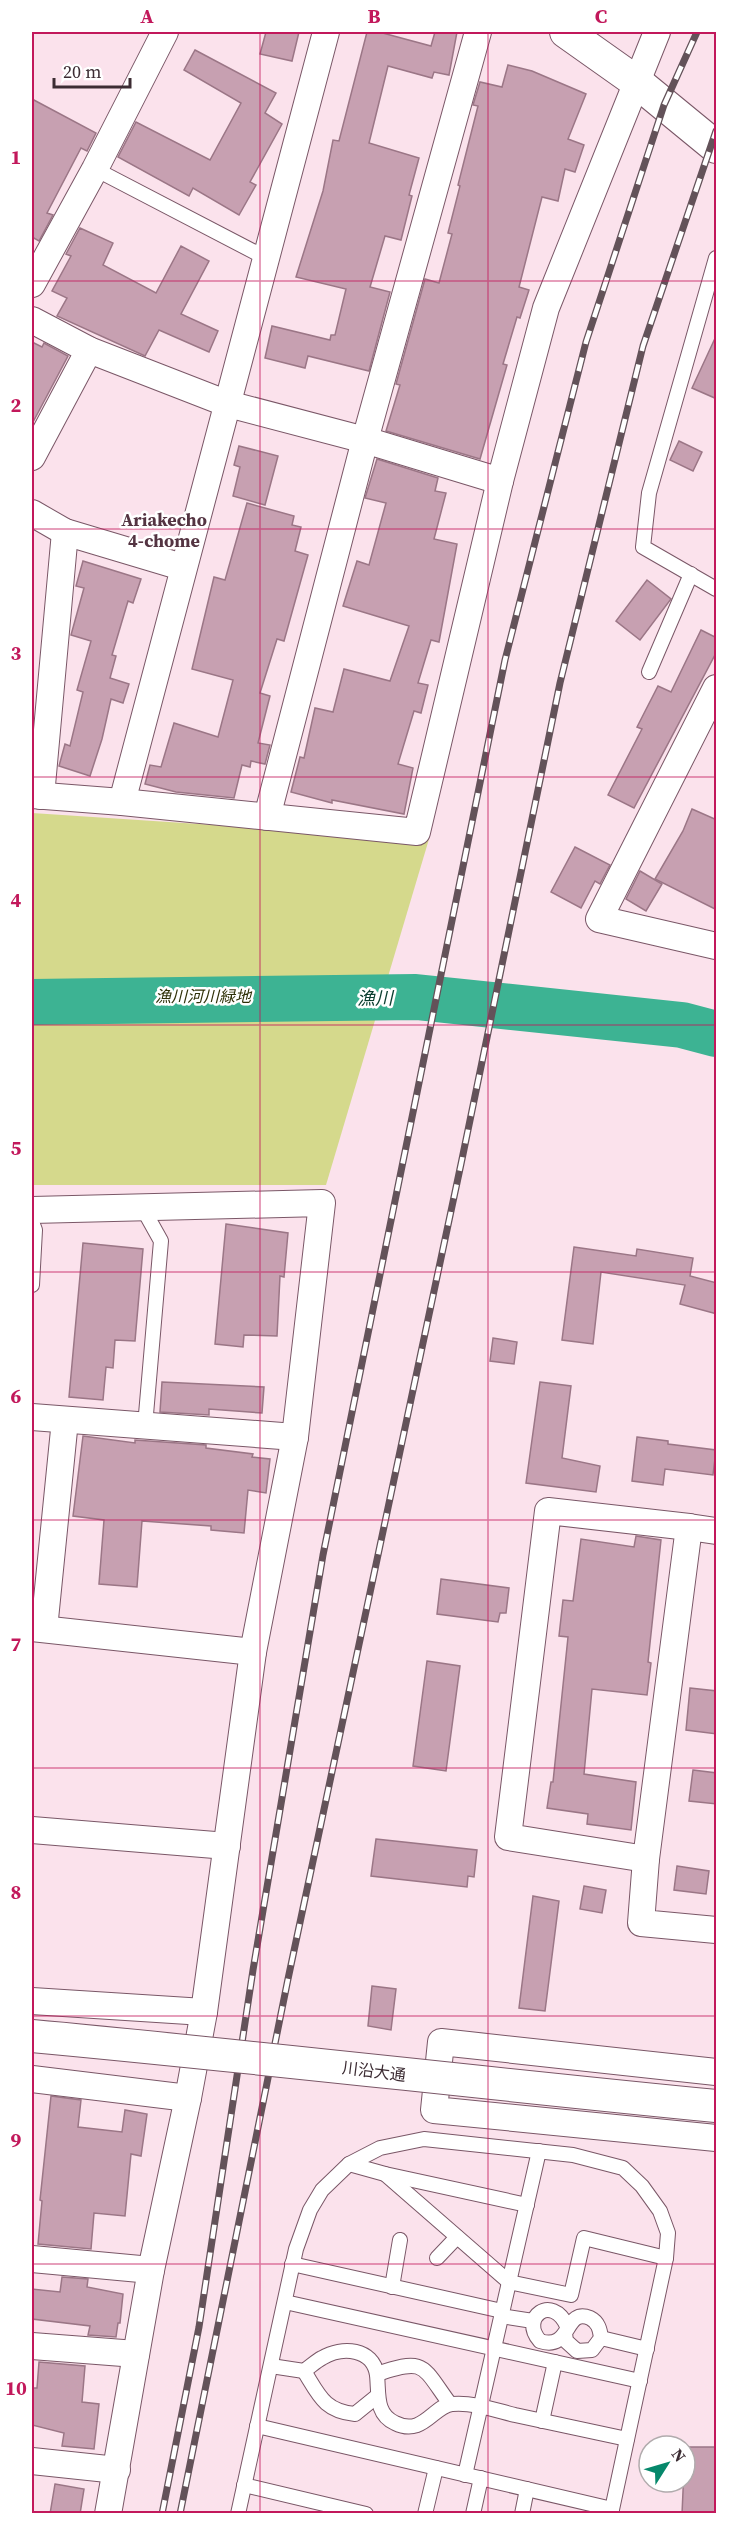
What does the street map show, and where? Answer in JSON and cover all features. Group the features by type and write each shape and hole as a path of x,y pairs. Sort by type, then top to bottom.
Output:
{"street":[{"path":"32,284 165,32"},
{"path":"122,802 182,567 228,404 326,32"},
{"path":"267,817 364,440 478,32"},
{"path":"566,32 638,83 717,147"},
{"path":"65,532 36,795 417,832 500,481 546,308 657,32"},
{"path":"32,320 89,350 228,404 364,440 500,481"},
{"path":"32,457 89,350"},
{"path":"32,513 65,532 182,567"},
{"path":"717,688 599,919 717,946"},
{"path":"32,1210 322,1203 295,1437 254,1653 204,2012 152,2270 108,2514"},
{"path":"32,1417 295,1437"},
{"path":"65,1420 38,1628 254,1653"},
{"path":"646,1859 508,1837 548,1511 717,1532"},
{"path":"690,1527 646,1859 641,1923 717,1930"},
{"path":"32,1830 227,1846"},
{"path":"32,2001 204,2012"},
{"name":"川沿大通","path":"32,2036 273,2058 459,2082 717,2106"},
{"path":"717,2072 441,2042 434,2110 717,2138"},
{"path":"32,2079 188,2098"},
{"path":"32,2259 152,2270"},
{"path":"32,2346 136,2354"},
{"path":"32,2461 117,2470"}],"lane":[{"path":"95,168 266,258"},
{"path":"717,258 649,493 643,547 717,589"},
{"path":"649,672 691,574"},
{"path":"142,1207 161,1241 146,1426"},
{"path":"32,1222 36,1230 32,1285"},
{"path":"238,2514 292,2264 310,2210 322,2190 349,2164 381,2148 424,2139 573,2155 623,2168 642,2186 660,2211 668,2233 666,2258 611,2512 527,2489 257,2427"},
{"path":"465,2475 539,2151"},
{"path":"349,2164 527,2205"},
{"path":"385,2174 509,2282 571,2295 584,2238 666,2258"},
{"path":"437,2258 457,2237"},
{"path":"392,2287 400,2240"},
{"path":"292,2264 533,2321"},
{"path":"285,2302 640,2381"},
{"path":"566,2329 563,2316 555,2310 538,2313 533,2321 535,2335 540,2341 554,2342 566,2329 574,2318 584,2316 594,2320 600,2328 601,2338 592,2350 577,2351 566,2341 566,2329"},
{"path":"601,2338 646,2349"},
{"path":"271,2366 304,2371 323,2357 354,2350 362,2353 371,2361 376,2374 376,2397 386,2417 394,2423 407,2427 420,2424 450,2404 480,2407 627,2439"},
{"path":"542,2421 555,2362"},
{"path":"376,2374 402,2364 413,2365 428,2373 450,2404"},
{"path":"304,2371 328,2407 343,2413 355,2414 376,2397"},
{"path":"425,2514 436,2468"},
{"path":"473,2514 481,2478"},
{"path":"244,2485 366,2514"},
{"path":"522,2514 527,2489"}],"green space":[{"name":"漁川河川緑地","path":"32,813 429,839 326,1185 32,1185"}],"building":[{"path":"266,32 299,32 292,61 260,54"},
{"path":"367,32 379,32 431,46 435,32 457,32 449,75 434,72 432,78 388,66 369,143 419,158 409,195 412,196 401,240 385,236 370,287 390,292 369,371 308,356 305,368 265,358 272,326 330,340 331,335 335,335 346,289 296,277 323,191 333,140 339,141"},
{"path":"195,50 276,93 265,113 282,124 250,182 256,185 239,215 193,188 189,196 118,157 136,122 210,160 241,103 184,70"},
{"path":"508,65 532,71 586,94 568,139 584,145 575,172 565,169 558,201 542,197 519,287 529,290 520,318 517,317 503,364 507,365 480,459 386,431 400,385 396,384 425,279 439,283 452,234 448,233 478,106 473,105 480,82 502,87"},
{"path":"32,99 96,133 87,151 81,148 47,213 53,215 39,241 34,238 32,242"},
{"path":"80,228 113,243 103,265 156,293 181,246 209,261 181,314 218,331 209,352 159,330 145,356 57,316 67,298 52,291 71,256 66,254"},
{"path":"717,334 717,399 692,388"},
{"path":"32,342 42,347 44,343 68,356 32,424"},
{"path":"679,441 702,452 693,471 670,460"},
{"path":"239,446 278,456 265,505 233,496 240,467 234,465"},
{"path":"377,459 438,478 435,491 446,493 434,539 457,544 439,642 431,640 418,683 428,685 421,713 414,711 398,764 413,768 404,814 332,800 332,803 291,792 300,757 304,758 315,708 333,712 344,669 390,681 409,626 343,606 357,561 369,565 386,503 365,498"},
{"path":"247,503 294,516 292,525 301,527 295,551 308,555 284,641 277,639 260,693 270,696 258,743 270,745 265,764 251,761 250,767 242,765 234,798 176,792 145,784 150,765 161,767 174,723 218,737 233,680 192,669 214,577 225,580"},
{"path":"83,561 141,579 133,603 128,601 112,655 116,656 110,678 129,684 123,703 111,699 102,739 90,776 59,766 65,744 70,746 83,692 77,690 91,641 71,635 84,588 76,586"},
{"path":"647,580 671,599 640,640 616,621"},
{"path":"701,630 717,638 717,651 634,808 608,795 642,729 637,727 658,686 671,692"},
{"path":"692,809 717,820 717,910 655,879 683,831"},
{"path":"575,847 610,865 600,884 595,881 581,908 551,892"},
{"path":"640,871 662,884 646,911 626,899"},
{"path":"226,1224 288,1233 284,1277 280,1276 277,1336 244,1335 243,1347 215,1344"},
{"path":"83,1243 143,1249 135,1341 115,1340 113,1368 106,1367 103,1400 69,1397"},
{"path":"574,1247 636,1256 637,1249 693,1258 690,1276 717,1283 717,1314 680,1304 685,1285 601,1272 593,1344 562,1340"},
{"path":"493,1338 517,1342 514,1364 490,1361"},
{"path":"162,1382 264,1387 262,1413 209,1409 209,1415 160,1412"},
{"path":"540,1382 571,1386 562,1458 600,1466 596,1492 526,1483"},
{"path":"83,1436 135,1443 135,1440 206,1445 206,1448 253,1454 252,1457 270,1459 266,1493 248,1490 244,1533 211,1530 211,1526 142,1521 137,1587 99,1584 104,1520 73,1516"},
{"path":"637,1437 668,1441 668,1444 716,1450 713,1475 665,1469 663,1485 632,1481"},
{"path":"636,1536 661,1540 648,1662 651,1663 647,1695 592,1689 584,1774 636,1782 631,1830 587,1824 588,1814 547,1808 551,1782 553,1782 568,1637 559,1636 563,1600 573,1601 581,1539 634,1547"},
{"path":"441,1579 509,1588 506,1613 500,1613 498,1622 437,1614"},
{"path":"427,1661 460,1666 446,1771 413,1766"},
{"path":"690,1688 717,1691 717,1734 686,1730"},
{"path":"693,1770 717,1773 717,1804 689,1801"},
{"path":"376,1839 477,1850 474,1877 468,1876 467,1887 371,1876"},
{"path":"677,1866 709,1871 706,1894 674,1890"},
{"path":"584,1886 606,1890 602,1913 580,1909"},
{"path":"533,1896 559,1901 545,2011 519,2008"},
{"path":"372,1986 396,1989 391,2030 368,2026"},
{"path":"51,2096 81,2100 78,2127 122,2132 125,2110 147,2114 141,2156 131,2154 125,2216 94,2213 91,2249 38,2244 42,2201 40,2200"},
{"path":"62,2277 88,2279 87,2287 123,2294 116,2337 88,2335 90,2326 32,2319 32,2289 60,2292"},
{"path":"39,2362 85,2366 82,2402 99,2404 94,2449 62,2446 64,2433 32,2425 32,2388 37,2388"},
{"path":"697,2447 717,2447 717,2514 682,2514 683,2494 697,2494"},
{"path":"55,2484 84,2489 80,2514 50,2514"}],"waterway":[{"name":"漁川","path":"32,1002 416,997 682,1025 716,1034"}],"railway":[{"path":"162,2514 199,2327 253,1970 323,1555 505,660 586,342 664,105 697,32"},
{"path":"180,2514 288,1979 461,1164 560,683 643,346 716,131"}],"district":[{"name":"Ariakecho 4-chome","path":"164,529"}]}
